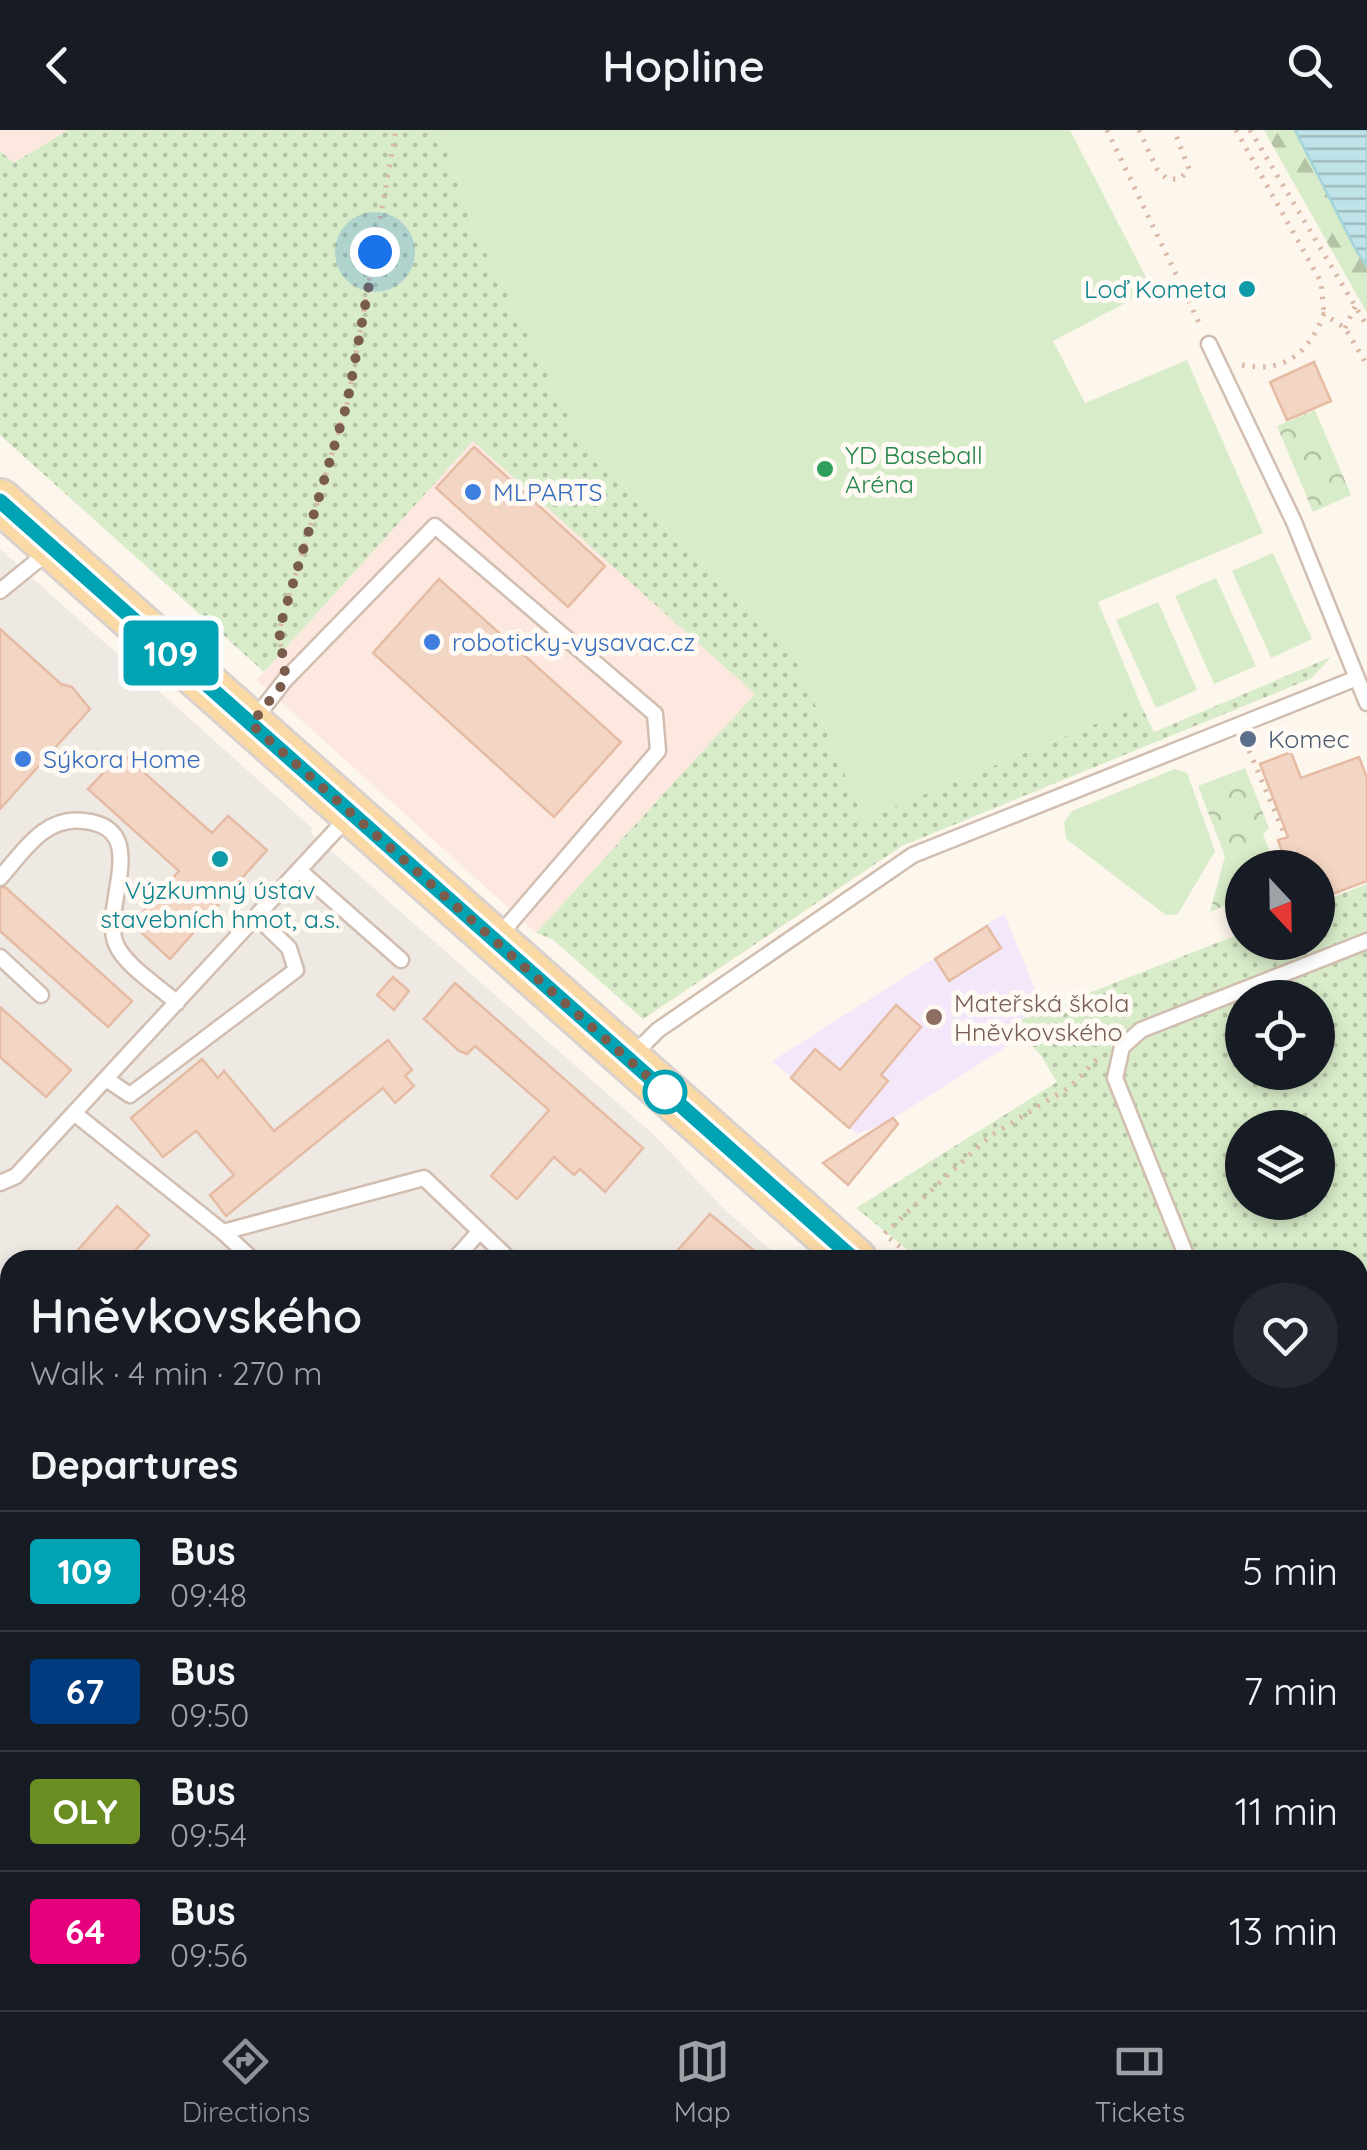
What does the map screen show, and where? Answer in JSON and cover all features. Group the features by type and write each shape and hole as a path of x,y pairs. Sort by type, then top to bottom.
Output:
{"main road":[{"path":"0,502 843,1250"}],"lane":[{"path":"1209,344 1294,522 1367,703"},
{"path":"251,724 286,680 435,526 655,714 658,751 494,941"},
{"path":"0,591 53,548"},
{"path":"629,1060 658,1030 913,855 1357,678"},
{"path":"0,1183 16,1176 351,814"},
{"path":"0,878 49,824 72,819 97,822 115,838 124,856 110,924 117,948 178,1002"},
{"path":"300,871 401,960"},
{"path":"106,1079 130,1096 296,970 289,948 258,918"},
{"path":"1184,1250 1115,1078 1122,1047 1142,1030 1367,942"},
{"path":"0,957 41,995"},
{"path":"74,1112 243,1250"},
{"path":"223,1232 424,1178 499,1250"},
{"path":"463,1250 479,1232"}],"path":[{"path":"286,680 279,630 347,404 396,130"},
{"path":"1107,130 1209,344 1234,363 1262,369 1295,357 1312,344 1324,314 1321,282 1236,130"},
{"path":"1139,130 1168,179 1180,179 1188,169 1174,130"},
{"path":"1250,130 1367,326"},
{"path":"1345,328 1356,305"},
{"path":"1324,314 1345,328 1367,365"},
{"path":"1238,724 1286,838"},
{"path":"904,1250 884,1234 989,1136 1071,1086 1110,1046 1122,1047"}],"shaded area":[{"path":"0,130 68,130 14,163 0,151"},
{"path":"473,440 756,694 536,933 257,680"},
{"path":"0,549 312,828 310,832 654,1135 723,1208 771,1250 0,1250"},
{"name":"Mateřská škola Hněvkovského","path":"1004,914 1044,1010 1011,1024 1022,1037 886,1123 857,1134 772,1061"}],"green space":[{"path":"68,130 442,130 472,224 579,437 637,501 792,650 864,819 1141,705 1154,732 1331,657 1312,678 902,846 643,1019 552,939 536,933 755,694 473,441 264,672 0,435 0,151 14,163"},
{"name":"YD Baseball Aréna","path":"442,130 1070,130 1152,289 1053,341 1085,403 1187,360 1263,533 1098,602 1141,705 864,819 792,650 637,501 579,437 472,224"},
{"path":"1264,130 1295,130 1367,266 1367,313"},
{"path":"1315,410 1351,495 1313,512 1277,426"},
{"path":"1273,553 1312,639 1271,658 1232,571"},
{"path":"1216,578 1256,666 1214,684 1175,596"},
{"path":"1158,602 1197,690 1156,708 1116,620"},
{"path":"1245,768 1269,828 1263,834 1269,850 1225,850 1225,856 1198,786"},
{"path":"1175,769 1187,773 1215,851 1178,914 1166,915 1066,839 1064,822 1072,811"},
{"path":"1225,856 1225,905 1210,912"},
{"path":"1367,884 1367,1250 908,1250 856,1208 1057,1082 1040,1054 1010,1024 1225,940 1225,960 1335,960 1335,896"}],"water":[{"path":"1295,130 1367,130 1367,266 1357,252"}],"building":[{"path":"1314,362 1331,401 1287,420 1270,382"},
{"path":"474,447 605,566 568,607 436,488"},
{"path":"439,579 621,742 554,817 373,653"},
{"name":"Sýkora Home","path":"0,629 61,684 72,687 90,709 0,809"},
{"path":"1291,752 1301,778 1359,757 1367,778 1367,881 1335,893 1335,850 1282,850 1278,840 1288,837 1260,764"},
{"name":"Výzkumný ústav stavebních hmot, a.s.","path":"122,753 212,833 228,816 267,850 170,959 132,924 179,871 88,789"},
{"path":"5,887 132,1001 108,1027 0,931 0,888"},
{"path":"987,926 1001,948 949,981 935,959"},
{"path":"393,977 409,991 394,1010 377,995"},
{"path":"455,983 643,1148 605,1192 580,1169 574,1175 554,1157 517,1199 491,1176 549,1110 475,1046 467,1054 459,1051 424,1019"},
{"path":"896,1005 921,1027 881,1075 888,1081 849,1128 791,1078 815,1049 840,1070"},
{"path":"0,1007 71,1070 46,1097 0,1057"},
{"path":"388,1040 412,1070 405,1076 414,1086 395,1103 383,1088 226,1216 210,1195 234,1175 196,1131 163,1157 131,1118 202,1059 218,1078 224,1071 274,1131"},
{"path":"893,1118 898,1124 848,1185 823,1163"},
{"path":"117,1206 149,1235 136,1250 78,1250"},
{"path":"710,1214 753,1250 678,1250"}],"bus line":[{"name":"109","path":"0,501 844,1250"}],"place":[{"name":"Loď Kometa","path":"1247,289"},
{"name":"YD Baseball Aréna","path":"825,469"},
{"name":"MLPARTS","path":"473,492"},
{"name":"roboticky-vysavac.cz","path":"432,642"},
{"name":"Komec","path":"1248,739"},
{"name":"Sýkora Home","path":"23,759"},
{"name":"Výzkumný ústav stavebních hmot, a.s.","path":"220,859"},
{"name":"Mateřská škola Hněvkovského","path":"934,1017"}],"route":[{"path":"375,252 347,404 279,630 286,680 251,724 665,1092"}]}
